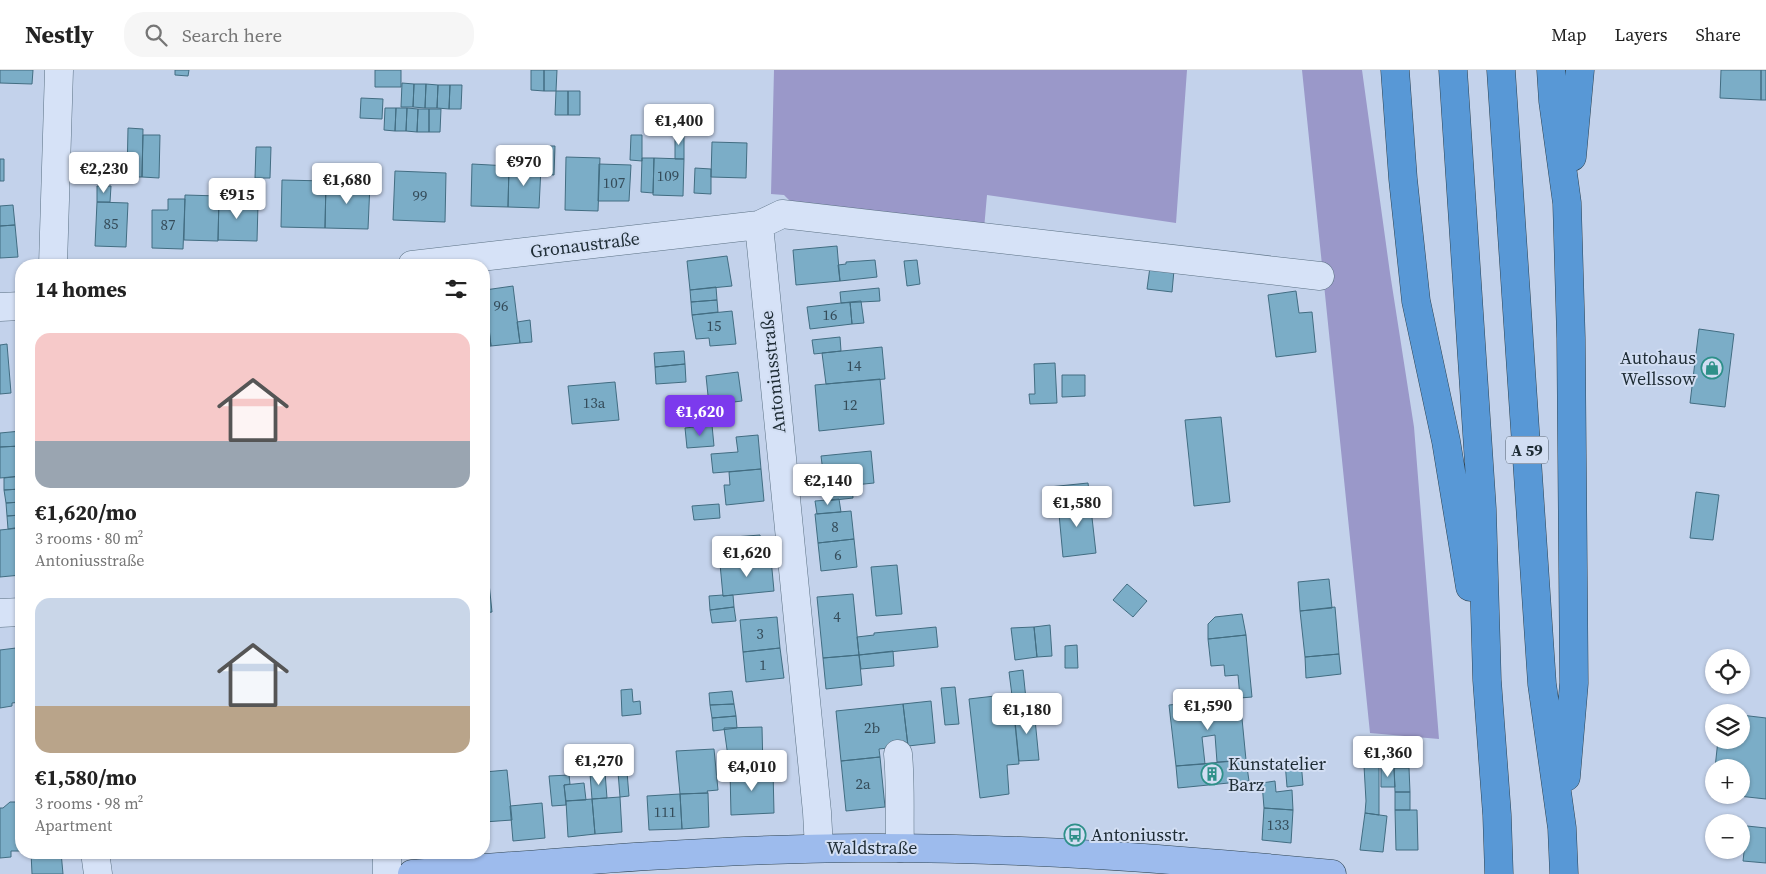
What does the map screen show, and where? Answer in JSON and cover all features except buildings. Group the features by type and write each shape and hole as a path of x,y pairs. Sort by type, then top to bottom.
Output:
{"highway":[{"path":"1395,70 1404,187 1416,302 1446,441 1487,680"},
{"path":"1453,70 1482,509 1487,680 1498,815 1500,874"},
{"name":"A 59","path":"1501,70 1542,684 1562,828 1564,874"},
{"path":"1551,70 1553,101 1567,203 1571,338 1574,683 1562,828"},
{"path":"1567,203 1580,70"}],"main road":[{"name":"Waldstraße","path":"412,874 580,860 820,848 1066,852 1332,874"}],"street":[{"path":"53,259 59,70"},
{"name":"Gronaustraße","path":"464,259 759,225 782,214 1320,276"},
{"name":"Antoniusstraße","path":"759,225 820,848"},
{"path":"0,307 15,306"},
{"path":"0,613 15,612"},
{"path":"898,754 901,779 898,809 900,848"},
{"path":"95,859 98,874"},
{"path":"387,859 387,874"}],"shaded area":[{"path":"774,70 1187,70 1176,223 987,195 984,229 795,206 784,195 771,194"},
{"path":"1302,70 1362,70 1390,273 1414,427 1439,739 1370,733"}],"place":[{"name":"Autohaus Wellssow","path":"1712,368"},
{"name":"Kunstatelier Barz","path":"1212,774"},
{"name":"Antoniusstr.","path":"1075,835"}]}
